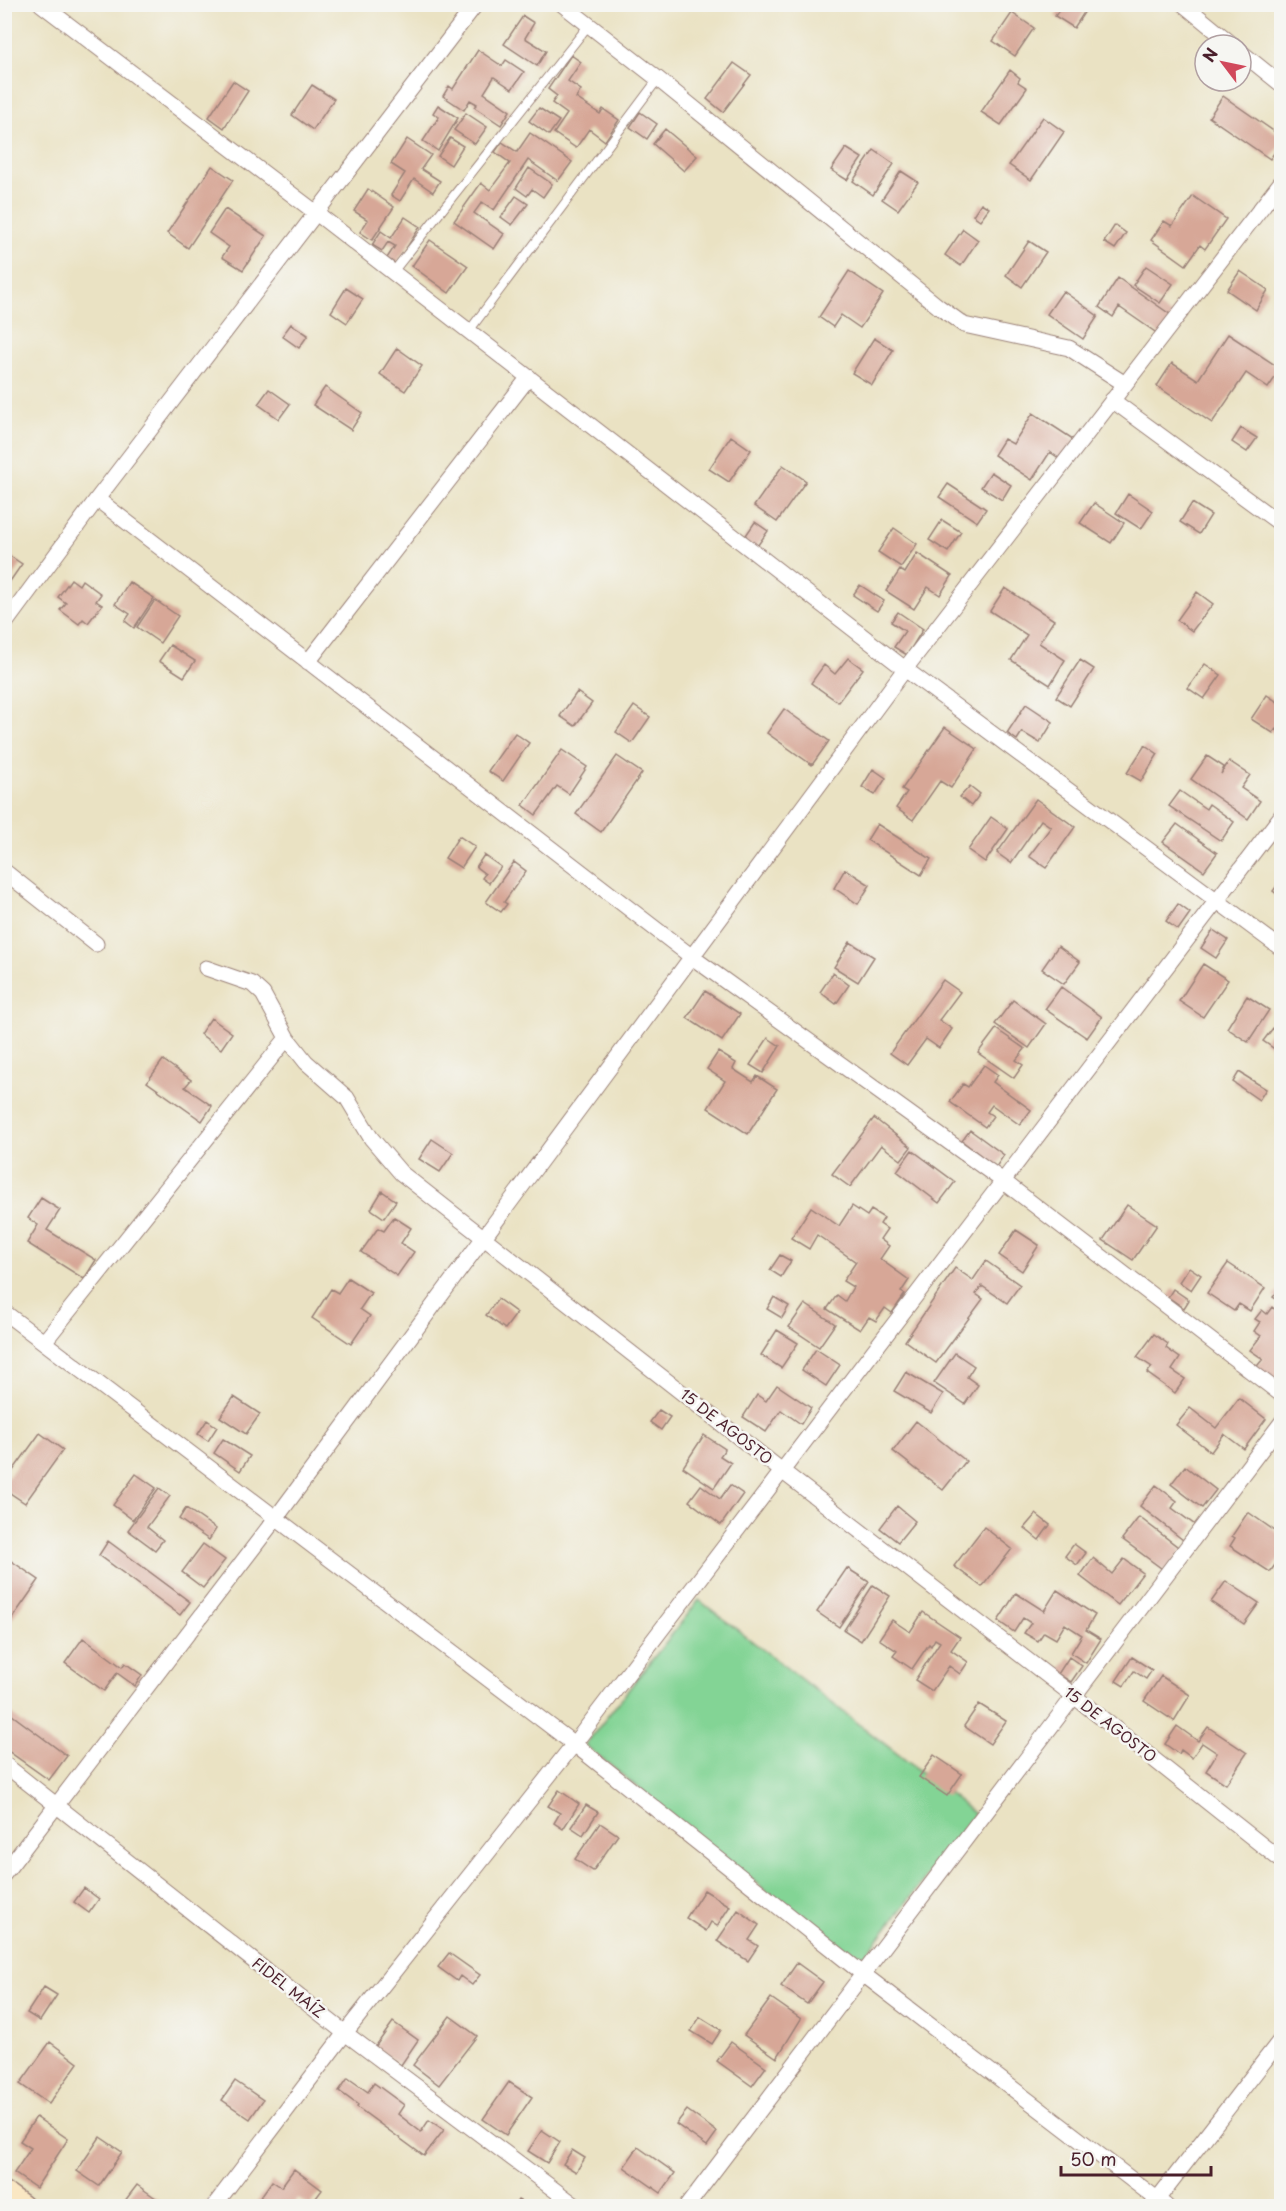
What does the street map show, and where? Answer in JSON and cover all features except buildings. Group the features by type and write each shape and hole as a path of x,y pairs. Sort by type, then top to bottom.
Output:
{"main road":[{"path":"4,2193 22,2206"}],"street":[{"path":"41,4 393,272 905,669 1281,949"},
{"path":"4,625 315,212 476,4"},
{"path":"562,4 964,325 1069,348 1125,384"},
{"path":"1183,4 1218,33"},
{"path":"1253,62 1281,85"},
{"path":"4,1874 276,1518 905,669 1281,181"},
{"path":"308,662 529,377"},
{"path":"1112,400 1281,525"},
{"path":"97,499 692,957 1003,1181 1281,1395"},
{"path":"214,2206 345,2033 574,1744 1281,815"},
{"path":"4,871 96,944"},
{"name":"15 DE AGOSTO","path":"206,968 252,984 263,994 288,1038 306,1062 347,1098 370,1138 401,1173 1074,1696 1281,1861"},
{"path":"44,1342 288,1038"},
{"path":"4,1312 574,1744 863,1974 1158,2204 1281,2038"},
{"path":"687,2206 1281,1422"},
{"name":"FIDEL MAÍZ","path":"4,1764 58,1804 345,2033 576,2206"}],"lane":[{"path":"393,272 588,26"},
{"path":"469,331 658,79"}],"green space":[{"path":"699,1600 975,1814 858,1965 585,1745"}]}
